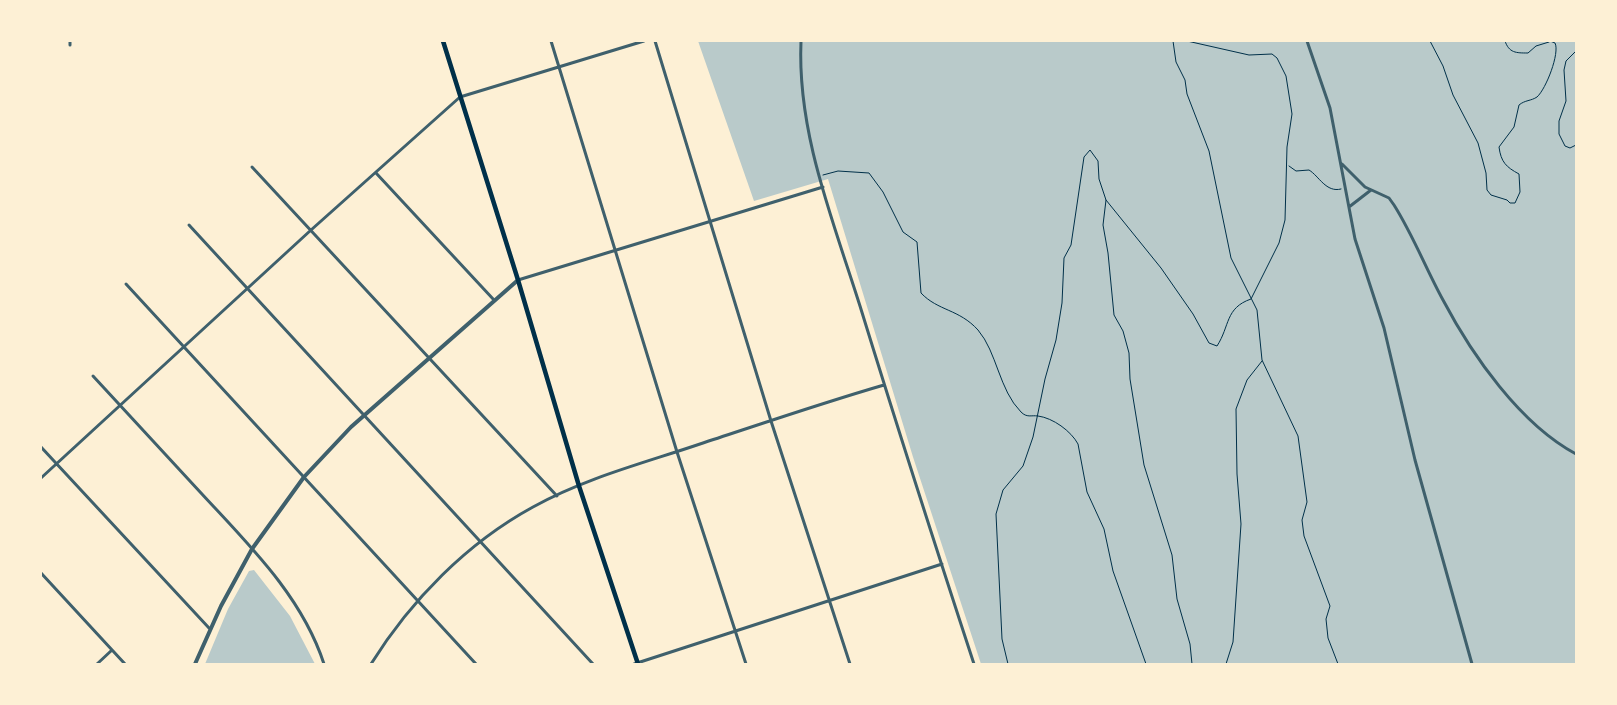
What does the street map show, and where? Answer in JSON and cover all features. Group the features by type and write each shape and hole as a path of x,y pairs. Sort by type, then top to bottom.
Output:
{"main road":[{"path":"443,41 518,280 579,486 637,663"}],"street":[{"path":"551,41 677,452 746,664"},
{"path":"41,478 247,288 460,97 644,41"},
{"path":"655,41 771,421 850,664"},
{"path":"802,41 800,64 804,111 823,187 884,386 974,664"},
{"path":"1307,41 1324,88 1360,255 1384,328 1415,460 1472,664"},
{"path":"1341,164 1365,187 1390,198 1450,314 1503,390 1537,427 1576,454"},
{"path":"252,167 557,496"},
{"path":"376,173 494,300"},
{"path":"195,664 209,628 252,549 304,477 351,427 428,357 518,280 823,187"},
{"path":"1349,206 1371,190"},
{"path":"189,226 593,664"},
{"path":"126,284 476,664"},
{"path":"93,376 252,549 299,610 324,664"},
{"path":"371,664 418,600 481,542 528,510 579,486 771,421 884,386"},
{"path":"41,447 209,628"},
{"path":"637,663 942,564"},
{"path":"41,573 125,664"},
{"path":"97,664 112,650"}],"path":[{"path":"1173,41 1176,62 1209,151 1231,258 1252,299 1259,321 1262,360 1298,436 1307,502 1302,520 1304,536 1307,548 1323,582 1330,606 1326,619 1328,638 1338,664"},
{"path":"1008,664 1002,639 996,514 1003,490 1019,471 1028,454 1038,416 1056,340 1062,303 1064,258 1071,245 1084,157 1090,150 1098,161 1099,179 1106,200 1161,268 1193,314 1202,333 1213,346 1217,346 1223,337 1225,324 1231,313 1240,303 1252,299 1279,243 1285,220 1287,166 1292,114 1286,76 1277,58 1272,54 1250,55 1187,41"},
{"path":"1430,41 1443,66 1453,95 1478,143 1486,174 1487,190 1491,195 1507,200 1510,203 1518,198 1519,174 1507,167 1501,159 1499,147 1514,127 1519,105 1538,96 1544,88 1551,67 1556,59 1557,46 1550,41 1536,46 1528,53 1514,53 1507,48 1505,41"},
{"path":"1576,51 1566,61 1564,70 1566,101 1559,121 1559,134 1565,146 1570,148 1576,145"},
{"path":"1287,166 1296,171 1309,170 1329,188 1336,190 1346,188"},
{"path":"828,173 850,170 868,173 883,192 903,232 917,242 921,293 929,302 960,314 979,331 999,371 1005,389 1022,413 1030,417 1038,416 1056,422 1074,437 1078,444 1087,492 1104,529 1113,571 1146,664"},
{"path":"1106,200 1103,225 1108,253 1114,315 1123,330 1129,353 1130,379 1144,465 1172,555 1177,599 1190,644 1192,664"},
{"path":"1226,664 1233,642 1241,524 1237,474 1236,409 1247,380 1262,360"}],"shaded area":[{"path":"698,41 1576,41 1576,664 981,664 913,457 828,179 754,201"},
{"path":"254,570 290,616 315,664 205,664 228,609 249,571"}]}
